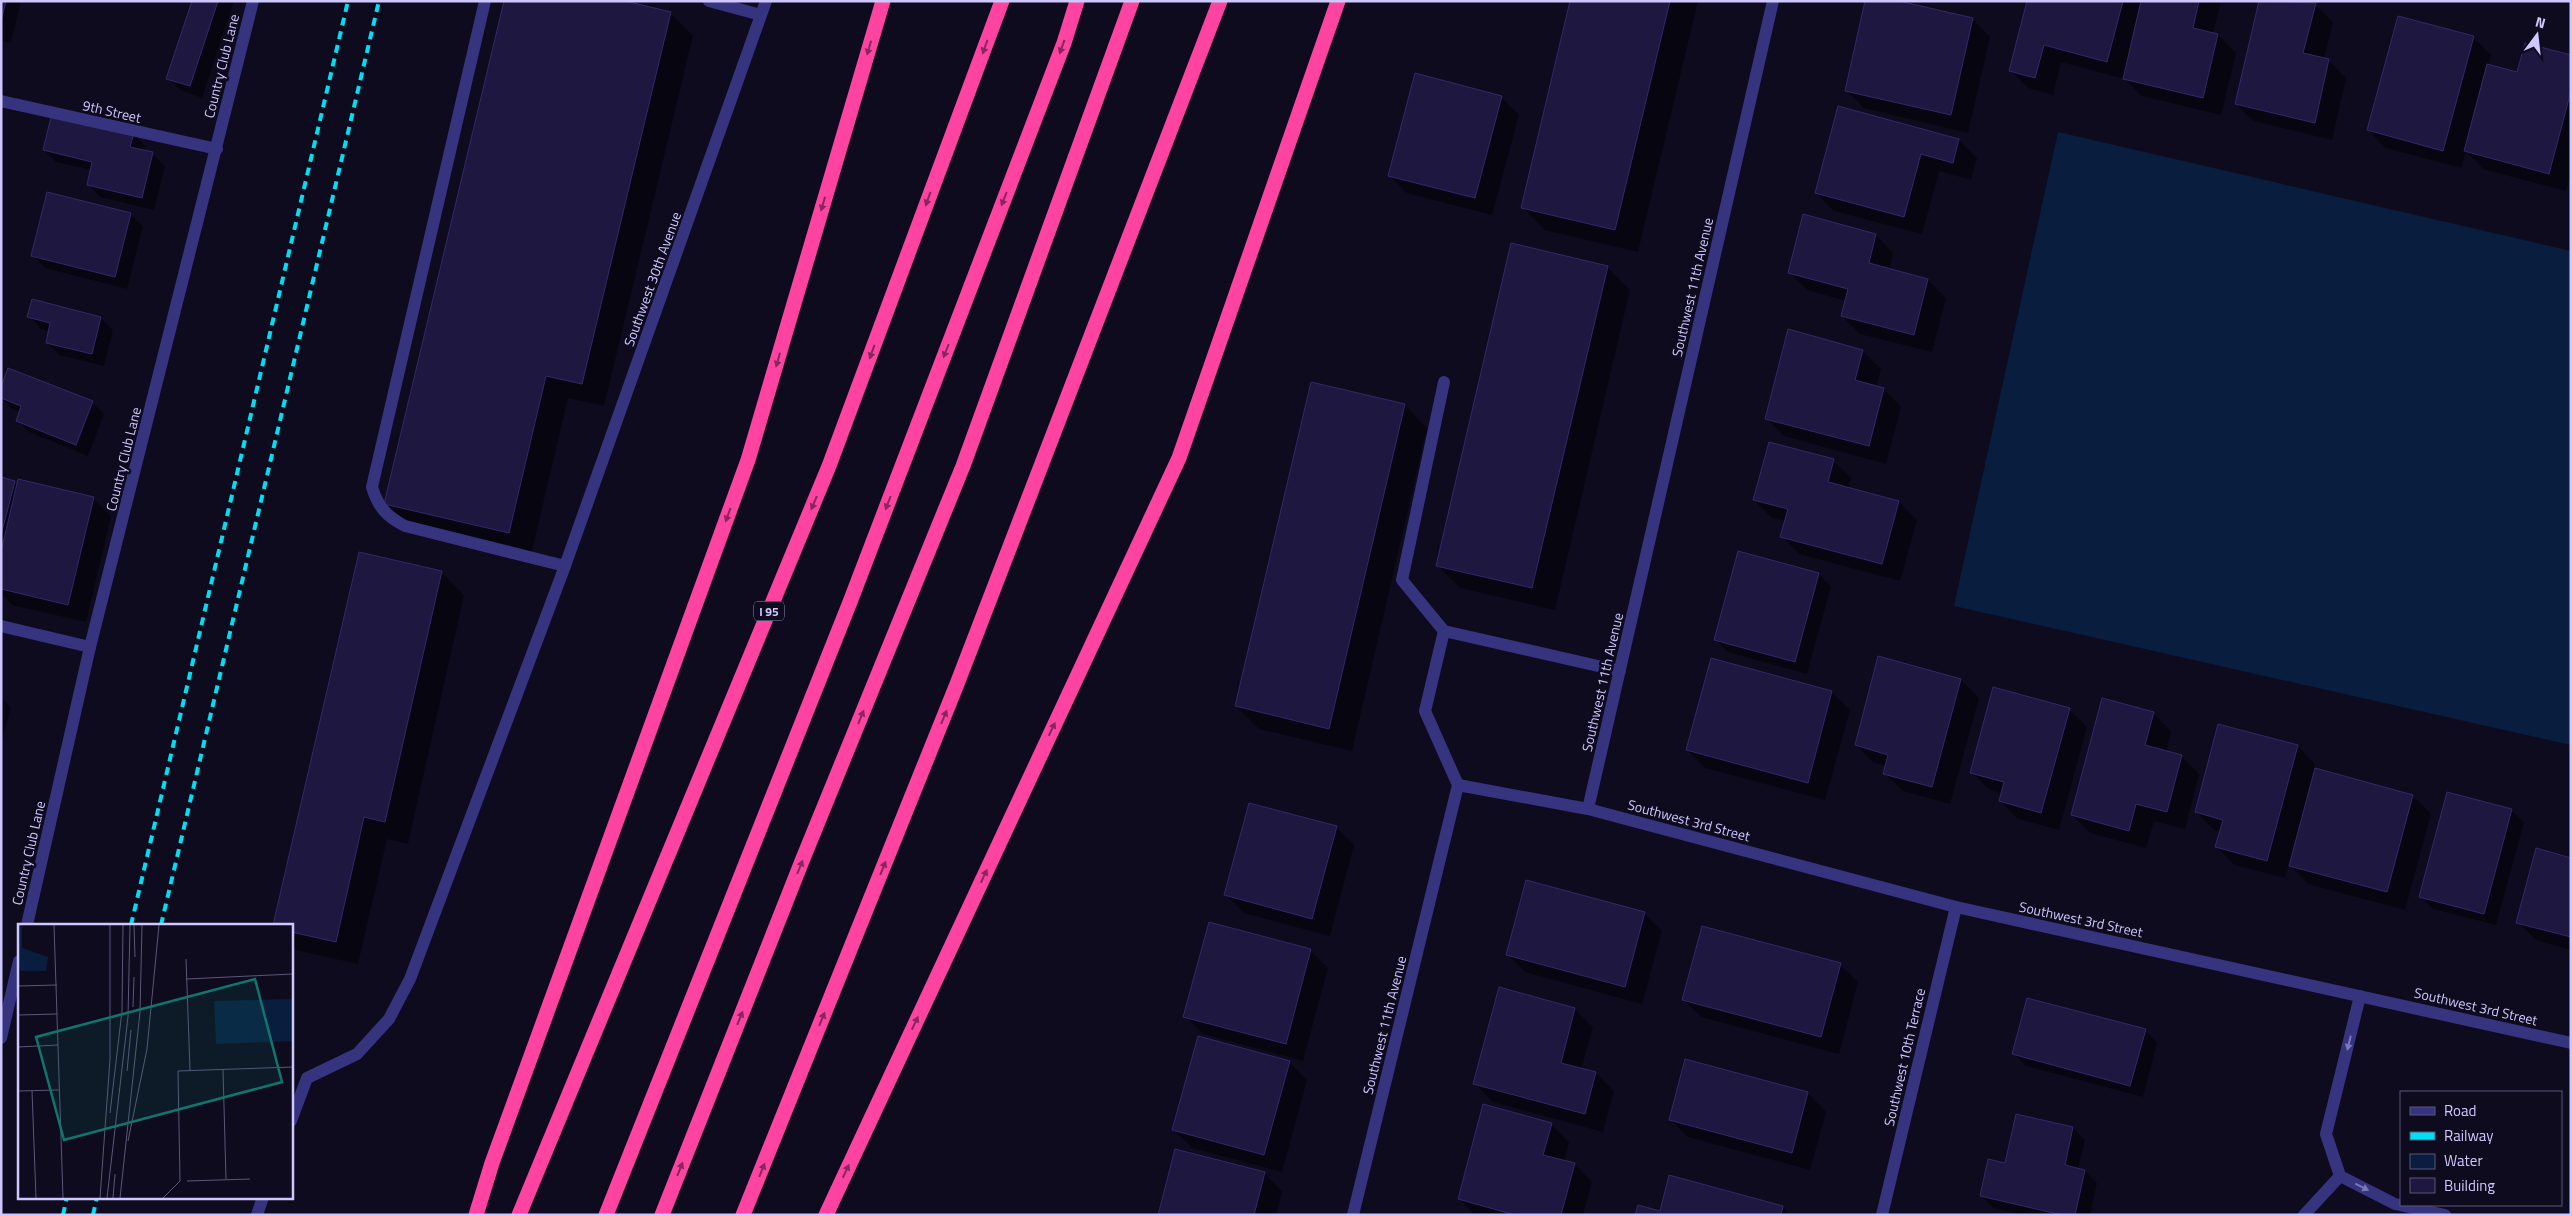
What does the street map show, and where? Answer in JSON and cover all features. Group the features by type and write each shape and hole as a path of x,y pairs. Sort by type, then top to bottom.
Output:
{"highway":[{"path":"476,1215 492,1163 748,460 883,1"},
{"name":"I 95","path":"519,1215 829,466 1002,1"},
{"path":"606,1215 850,602 1064,43 1077,1"},
{"path":"662,1215 802,861 963,466 1132,1"},
{"path":"743,1215 957,684 1220,1"},
{"path":"826,1215 1179,458 1338,1"}],"street":[{"name":"Country Club Lane","path":"27,924 90,647 217,150 252,1"},
{"path":"485,1 372,487 377,503 388,518 405,526 565,566"},
{"path":"709,1 761,15"},
{"name":"Southwest 30th Avenue","path":"292,1118 307,1078 357,1054 389,1019 410,979 565,566 766,1"},
{"name":"Southwest 11th Avenue","path":"1588,809 1773,1"},
{"name":"9th Street","path":"1,101 217,150"},
{"path":"1444,382 1402,580 1444,630 1620,671"},
{"path":"1,626 90,647"},
{"path":"1444,630 1425,712 1458,785 1588,809"},
{"name":"Southwest 11th Avenue","path":"1353,1215 1458,785"},
{"name":"Southwest 3rd Street","path":"1588,809 1956,907 2571,1043"},
{"name":"Southwest 10th Terrace","path":"1882,1215 1956,907"},
{"path":"1,1038 18,965"},
{"path":"2360,996 2326,1134 2340,1176 2400,1205"},
{"path":"2304,1215 2340,1176"},
{"path":"257,1215 264,1198"},
{"path":"2404,1206 2445,1215"}],"water":[{"path":"2058,132 2571,251 2571,745 1954,606"}],"building":[{"path":"1,1 6,1 1,21"},
{"path":"192,1 218,1 190,86 166,79"},
{"path":"504,1 625,1 671,12 582,384 546,376 509,533 384,504"},
{"path":"1570,1 1670,1 1615,230 1521,208"},
{"path":"1865,1 1899,1 1973,18 1951,115 1845,91"},
{"path":"2027,1 2123,1 2107,62 2044,45 2035,78 2009,71"},
{"path":"2141,1 2199,1 2193,28 2218,34 2203,98 2123,79"},
{"path":"2259,1 2316,3 2303,53 2329,59 2315,123 2235,104"},
{"path":"2398,16 2474,36 2443,151 2367,130"},
{"path":"2525,43 2571,55 2571,91 2549,174 2464,151 2487,64 2517,72"},
{"path":"1415,73 1502,96 1475,198 1388,176"},
{"path":"1838,106 1959,139 1953,163 1921,154 1904,217 1815,193"},
{"path":"52,113 134,132 130,147 153,152 142,198 87,185 92,162 43,150"},
{"path":"47,192 131,213 115,277 31,256"},
{"path":"1803,214 1876,234 1869,263 1928,279 1914,335 1841,316 1848,289 1788,273"},
{"path":"1511,243 1608,266 1532,588 1436,566"},
{"path":"32,299 101,317 92,354 46,343 50,323 27,317"},
{"path":"1788,329 1863,350 1855,380 1884,388 1869,446 1765,419"},
{"path":"8,368 93,401 76,445 16,421 21,406 1,398 1,387"},
{"path":"1311,382 1405,404 1329,729 1235,706"},
{"path":"1769,442 1834,459 1828,482 1899,501 1882,564 1780,537 1788,509 1753,500"},
{"path":"1,477 15,481 1,535"},
{"path":"18,479 94,497 68,605 1,589 1,552"},
{"path":"1738,551 1819,573 1795,662 1714,640"},
{"path":"359,552 442,571 385,822 364,817 336,942 292,932 292,924 273,924"},
{"path":"1878,656 1961,679 1932,787 1883,774 1888,755 1855,745"},
{"path":"1711,658 1832,691 1808,783 1686,750"},
{"path":"1993,687 2070,708 2041,813 1999,801 2004,782 1970,773"},
{"path":"2102,698 2154,712 2145,745 2182,755 2167,812 2136,804 2129,831 2071,815"},
{"path":"2218,724 2298,745 2267,861 2215,847 2223,820 2195,812"},
{"path":"2315,768 2413,795 2387,892 2289,866"},
{"path":"2447,792 2512,809 2484,914 2419,897"},
{"path":"1249,803 1337,826 1312,919 1224,895"},
{"path":"2536,848 2571,858 2571,937 2516,923"},
{"path":"1526,880 1645,912 1625,987 1506,955"},
{"path":"1209,922 1311,949 1286,1044 1183,1017"},
{"path":"1702,926 1841,963 1821,1037 1682,1000"},
{"path":"1499,987 1575,1008 1561,1063 1596,1072 1585,1114 1473,1084"},
{"path":"2027,998 2146,1029 2130,1086 2012,1054"},
{"path":"1198,1036 1290,1061 1264,1155 1172,1130"},
{"path":"1685,1059 1808,1092 1792,1153 1669,1120"},
{"path":"1483,1104 1552,1123 1543,1155 1575,1163 1561,1215 1515,1215 1458,1199"},
{"path":"2016,1114 2073,1127 2065,1165 2085,1170 2075,1215 2062,1215 1980,1196 1988,1159 2005,1163"},
{"path":"1175,1149 1265,1172 1254,1215 1158,1215"},
{"path":"1669,1175 1783,1206 1781,1215 1635,1215 1638,1205 1660,1211"}],"railway":[{"path":"131,924 348,1"},
{"path":"161,924 379,1"},
{"path":"63,1215 67,1198"},
{"path":"93,1215 97,1198"}]}
